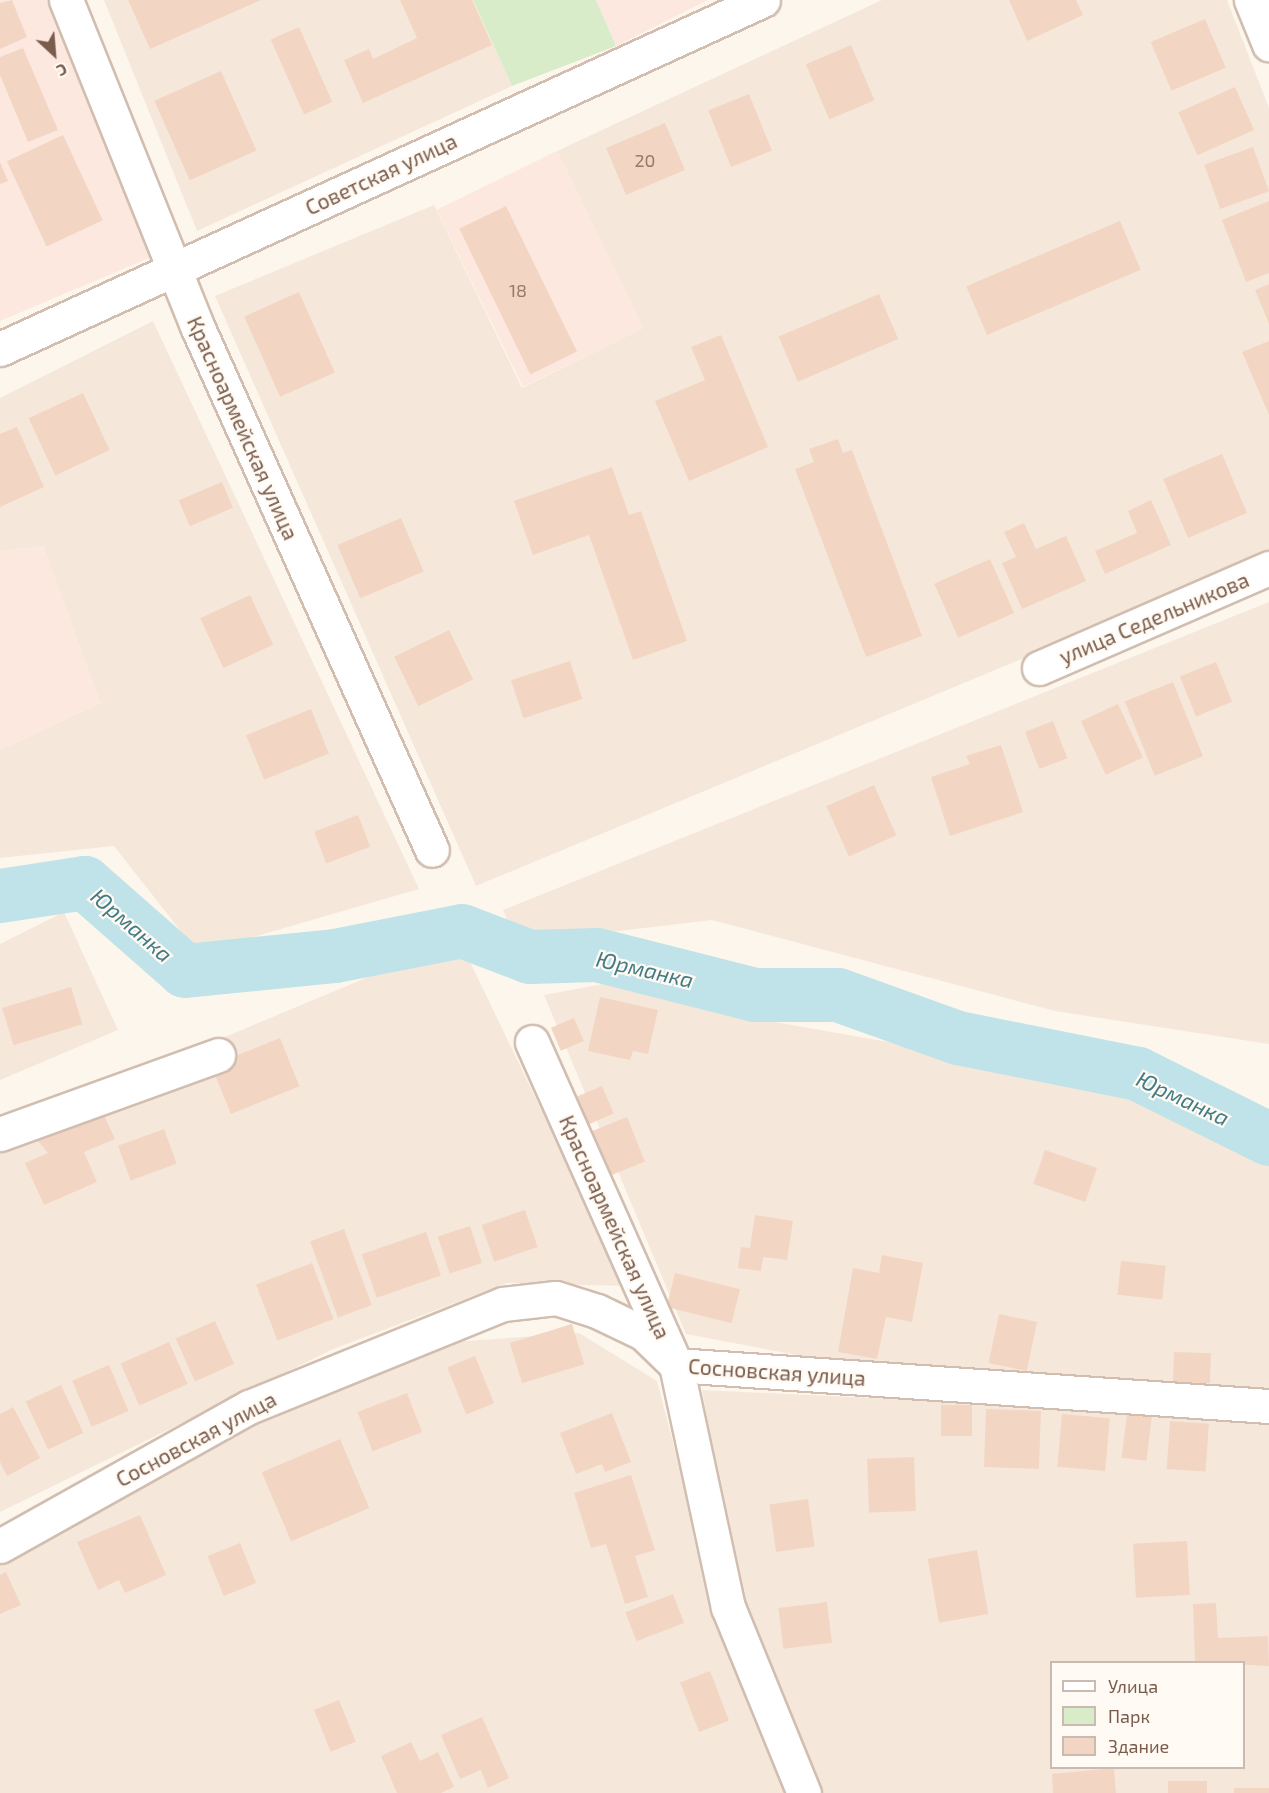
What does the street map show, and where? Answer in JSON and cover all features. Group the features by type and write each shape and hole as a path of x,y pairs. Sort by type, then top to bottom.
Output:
{"street":[{"name":"Красноармейская улица","path":"66,0 173,269 432,850"},
{"name":"Советская улица","path":"0,349 763,0"},
{"path":"1251,0 1269,44"},
{"name":"улица Седельникова","path":"1039,668 1269,568"},
{"name":"Красноармейская улица","path":"532,1042 676,1365 728,1607 804,1793"},
{"path":"0,1134 218,1055"},
{"name":"Сосновская улица","path":"0,1546 249,1407 503,1304 556,1298 597,1311 643,1333 676,1365 1269,1407"}],"shaded area":[{"path":"0,0 51,0 154,256 0,321"},
{"path":"104,0 473,0 512,86 197,231"},
{"path":"596,0 708,0 616,46"},
{"path":"882,0 1227,0 1269,108 1269,556 476,886 215,296 434,205 522,388 643,328 557,151"},
{"path":"557,151 643,328 523,387 437,210"},
{"path":"153,321 419,889 198,953 114,846 0,858 0,750 100,703 43,546 0,552 0,398"},
{"path":"43,546 100,703 0,750 0,552"},
{"path":"1269,602 1269,1044 1055,1011 712,920 517,943 503,910"},
{"path":"64,912 118,1030 0,1080 0,944"},
{"path":"459,939 626,1286 507,1283 331,1350 0,1512 0,1131"},
{"path":"603,984 752,1018 945,1052 1125,1093 1269,1164 1269,1394 891,1373 686,1334 544,995"},
{"path":"579,1333 657,1381 714,1600 793,1793 0,1793 0,1556 239,1424 438,1343"},
{"path":"702,1390 1269,1417 1269,1793 819,1793 740,1600"}],"green space":[{"path":"473,0 596,0 616,46 512,86"}],"building":[{"path":"12,0 27,37 0,49 0,3"},
{"path":"128,0 261,0 150,49"},
{"path":"400,0 472,0 492,45 363,103 344,60 369,49 373,59 417,38"},
{"path":"1009,0 1076,0 1083,15 1027,41"},
{"path":"1205,19 1226,68 1171,91 1151,42"},
{"path":"299,27 332,102 304,115 271,40"},
{"path":"851,45 874,100 829,119 806,64"},
{"path":"23,48 58,130 28,142 0,75 0,57"},
{"path":"221,71 256,150 190,180 154,101"},
{"path":"1235,87 1254,130 1197,155 1178,112"},
{"path":"749,94 772,151 731,167 708,110"},
{"path":"665,123 685,170 626,195 606,148"},
{"path":"63,135 103,220 47,246 7,161"},
{"path":"1253,147 1269,191 1220,209 1204,165"},
{"path":"0,162 8,181 0,184"},
{"path":"1269,201 1269,273 1246,282 1222,220"},
{"path":"506,206 577,352 530,374 459,229"},
{"path":"1120,221 1141,270 987,335 966,286"},
{"path":"1269,284 1269,324 1255,290"},
{"path":"299,292 335,372 280,397 244,316"},
{"path":"879,294 898,339 798,382 779,337"},
{"path":"721,335 768,447 689,481 655,401 705,380 691,347"},
{"path":"1269,341 1269,415 1242,352"},
{"path":"83,393 110,450 55,475 29,418"},
{"path":"17,427 44,487 0,507 0,434"},
{"path":"838,439 843,453 852,450 922,636 866,657 795,469 814,462 809,449"},
{"path":"1222,454 1247,513 1188,538 1163,479"},
{"path":"612,467 629,515 641,511 687,641 633,660 589,535 533,555 514,501"},
{"path":"222,482 233,508 190,526 179,500"},
{"path":"1151,500 1171,545 1105,574 1095,551 1137,533 1128,511"},
{"path":"401,518 424,571 360,598 337,545"},
{"path":"1024,523 1036,549 1066,536 1086,581 1022,609 1002,563 1016,557 1004,532"},
{"path":"990,559 1014,613 958,638 934,584"},
{"path":"250,595 273,645 223,668 200,618"},
{"path":"449,630 473,679 418,706 394,657"},
{"path":"570,661 582,699 523,718 511,680"},
{"path":"1216,662 1232,702 1196,716 1180,677"},
{"path":"1173,682 1203,756 1155,776 1125,701"},
{"path":"1118,704 1143,757 1106,775 1081,721"},
{"path":"311,709 329,754 264,780 246,735"},
{"path":"1053,721 1067,758 1039,769 1025,732"},
{"path":"1001,745 1023,812 950,836 931,777 970,764 966,756"},
{"path":"874,785 896,835 849,856 826,806"},
{"path":"358,815 370,847 326,864 314,832"},
{"path":"71,987 82,1024 14,1045 2,1008"},
{"path":"600,997 658,1010 648,1054 633,1051 630,1060 588,1051"},
{"path":"574,1018 584,1041 561,1051 551,1028"},
{"path":"280,1038 299,1086 231,1114 211,1066"},
{"path":"602,1086 614,1114 589,1124 577,1097"},
{"path":"102,1111 115,1139 84,1152 97,1182 44,1205 25,1163 48,1153 37,1140"},
{"path":"627,1117 645,1162 610,1176 592,1131"},
{"path":"164,1129 177,1164 131,1181 118,1146"},
{"path":"1045,1150 1097,1168 1085,1202 1033,1184"},
{"path":"525,1210 538,1247 494,1262 482,1225"},
{"path":"755,1215 793,1221 787,1260 763,1257 761,1271 738,1268 741,1247 750,1248"},
{"path":"470,1226 482,1263 450,1274 438,1237"},
{"path":"344,1229 372,1305 338,1317 310,1241"},
{"path":"426,1232 441,1275 377,1298 362,1254"},
{"path":"882,1255 923,1263 912,1322 886,1317 877,1359 838,1352 853,1268 879,1273"},
{"path":"1121,1261 1166,1266 1162,1300 1117,1295"},
{"path":"312,1263 334,1319 277,1341 256,1285"},
{"path":"675,1273 740,1289 732,1323 667,1307"},
{"path":"999,1314 1037,1322 1027,1371 989,1363"},
{"path":"215,1321 234,1364 195,1381 176,1338"},
{"path":"572,1324 584,1364 522,1383 510,1343"},
{"path":"169,1342 188,1384 139,1406 121,1364"},
{"path":"1174,1352 1211,1353 1210,1383 1173,1382"},
{"path":"475,1356 494,1403 466,1415 447,1367"},
{"path":"109,1365 129,1411 92,1427 72,1381"},
{"path":"61,1385 83,1433 48,1450 26,1401"},
{"path":"407,1393 422,1432 373,1451 358,1412"},
{"path":"941,1405 972,1405 972,1436 941,1436"},
{"path":"13,1407 40,1458 7,1476 0,1462 0,1414"},
{"path":"986,1409 1041,1411 1039,1469 984,1467"},
{"path":"612,1413 631,1462 605,1472 602,1464 576,1474 560,1433"},
{"path":"1062,1414 1110,1418 1105,1471 1057,1467"},
{"path":"1127,1414 1152,1417 1146,1461 1122,1458"},
{"path":"1170,1421 1209,1424 1206,1472 1167,1469"},
{"path":"340,1439 369,1508 291,1541 262,1472"},
{"path":"914,1457 916,1511 869,1513 867,1459"},
{"path":"631,1475 655,1550 635,1556 648,1597 625,1604 606,1544 591,1548 574,1493"},
{"path":"808,1499 815,1547 776,1552 769,1504"},
{"path":"140,1515 166,1575 125,1593 119,1580 98,1590 77,1542"},
{"path":"1187,1541 1190,1595 1136,1598 1133,1544"},
{"path":"240,1543 256,1583 224,1596 208,1556"},
{"path":"977,1550 988,1614 939,1623 928,1559"},
{"path":"6,1572 21,1605 0,1614 0,1575"},
{"path":"673,1594 684,1623 636,1641 625,1612"},
{"path":"827,1602 832,1643 783,1649 778,1608"},
{"path":"1216,1603 1218,1638 1268,1636 1269,1666 1245,1665 1245,1661 1195,1661 1193,1604"},
{"path":"710,1671 729,1720 699,1732 680,1682"},
{"path":"339,1700 356,1742 331,1752 314,1710"},
{"path":"482,1717 509,1778 488,1788 481,1770 460,1779 441,1735"},
{"path":"411,1742 420,1761 438,1752 454,1787 441,1793 397,1793 381,1756"},
{"path":"1114,1769 1116,1793 1053,1793 1052,1774"},
{"path":"1168,1781 1207,1781 1207,1793 1168,1793"},
{"path":"1234,1788 1269,1788 1269,1793 1234,1793"}],"waterway":[{"name":"Юрманка","path":"0,896 85,883 185,971 335,956 462,931 530,957 597,955 755,995 838,995 958,1038 1138,1074 1269,1139"}]}
